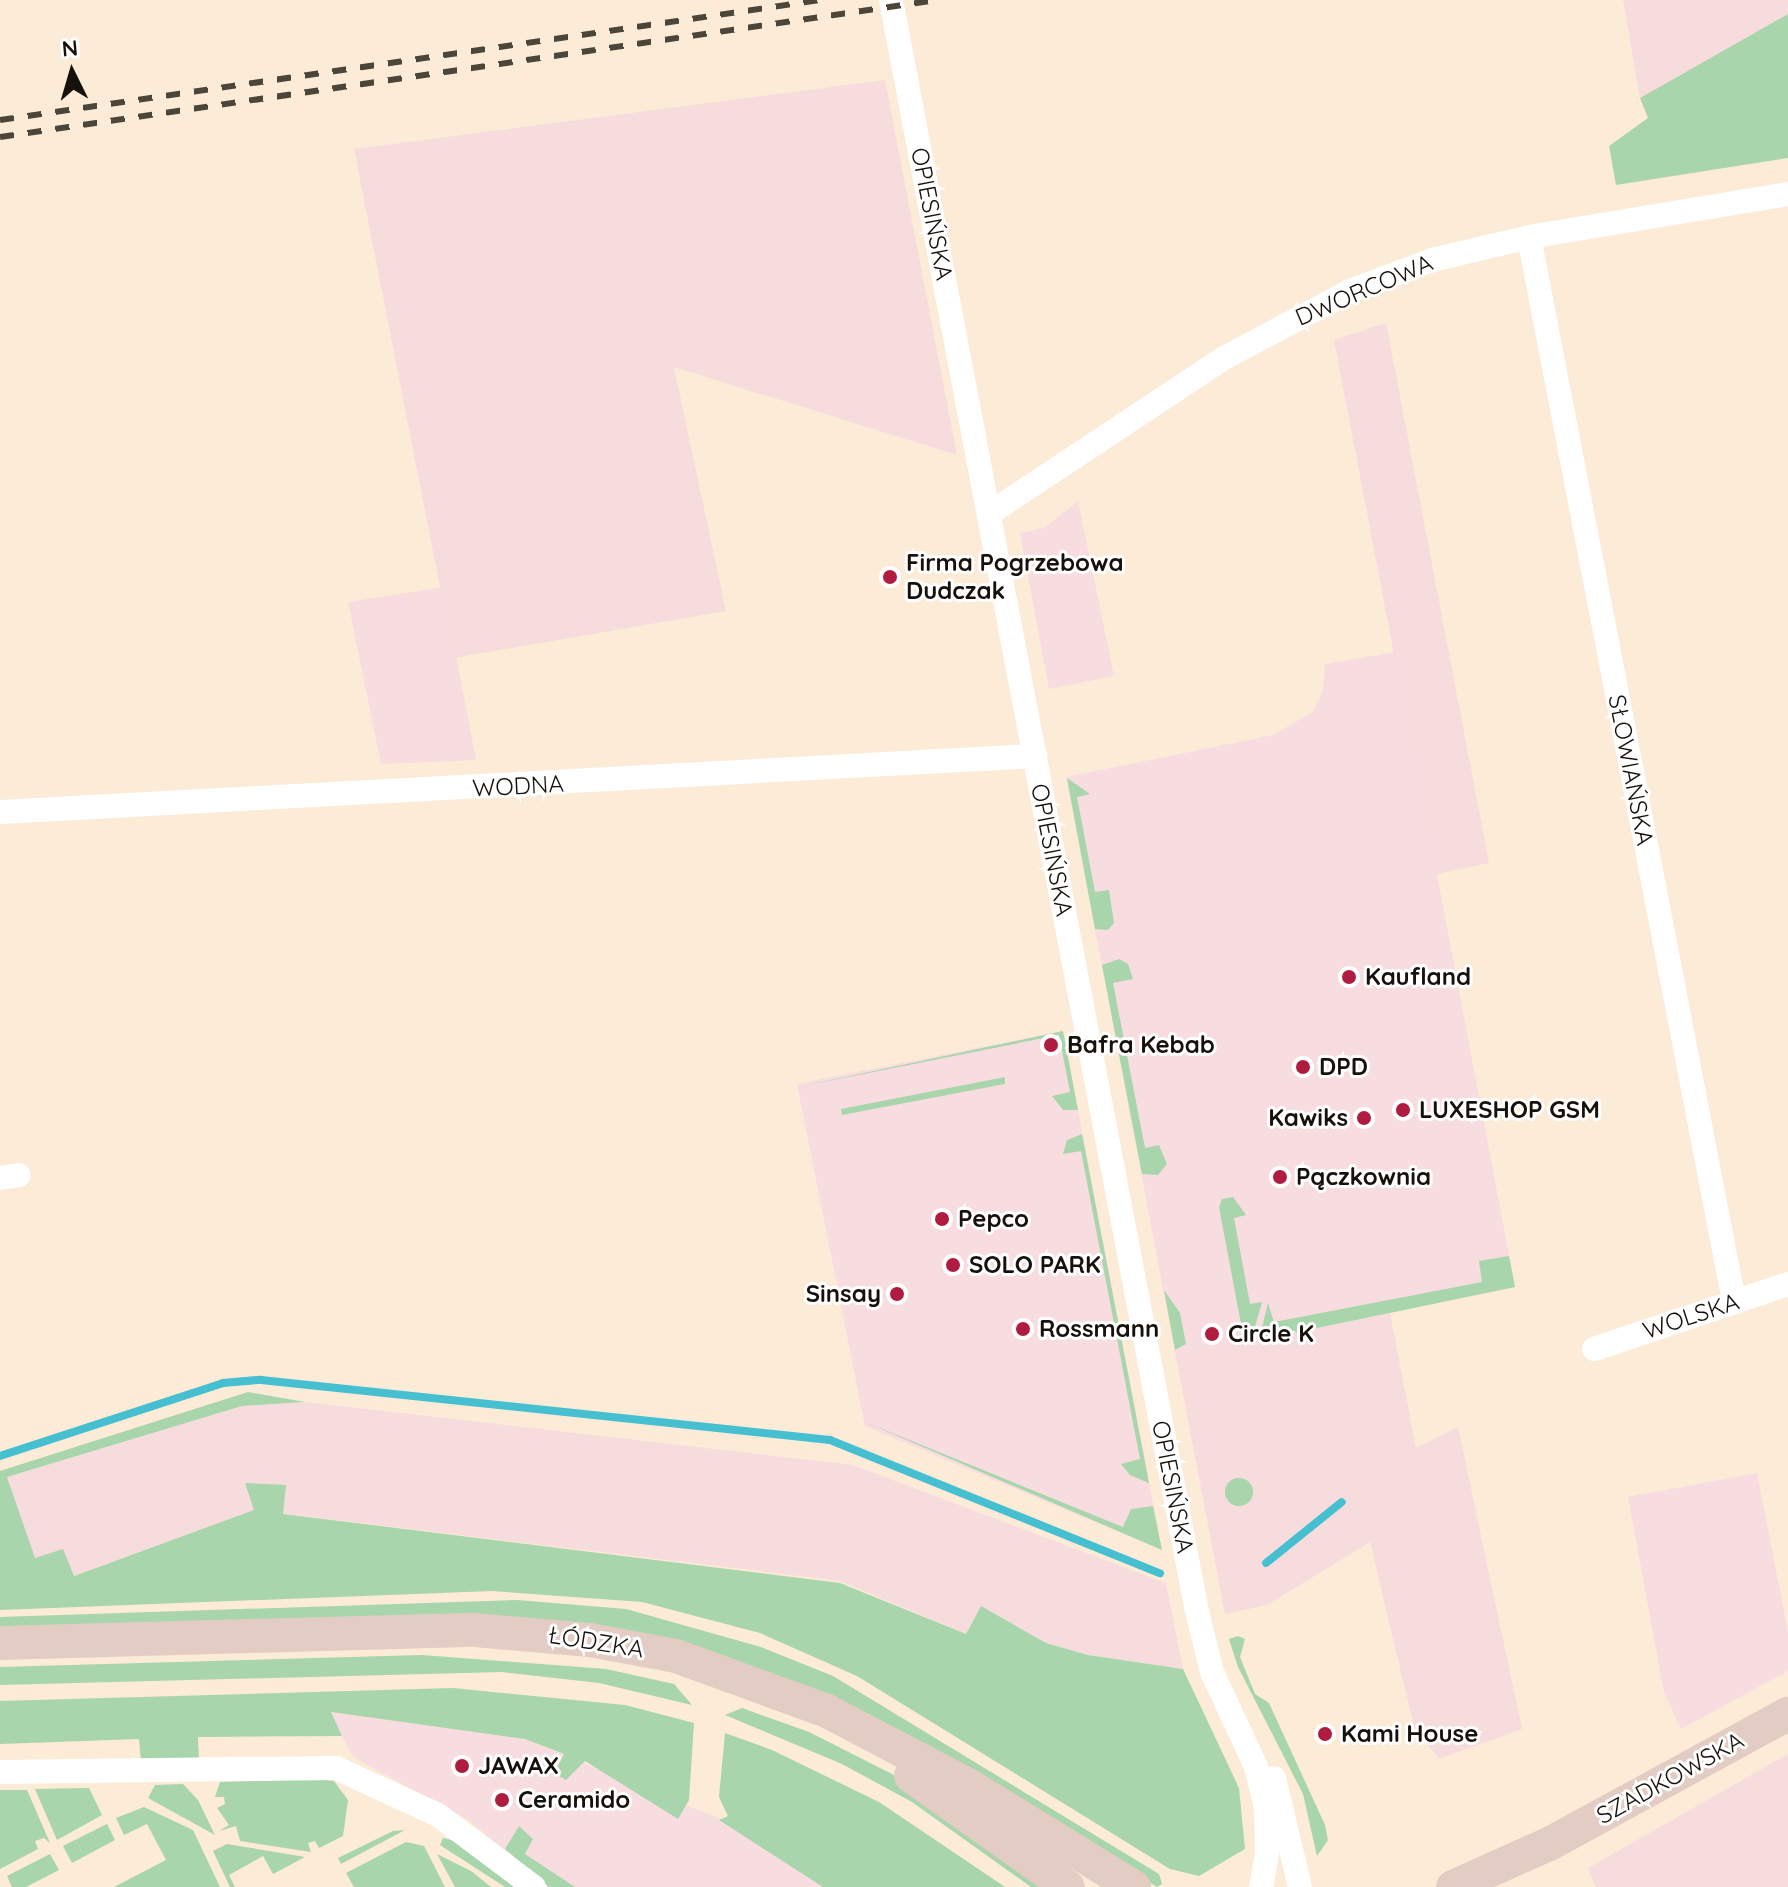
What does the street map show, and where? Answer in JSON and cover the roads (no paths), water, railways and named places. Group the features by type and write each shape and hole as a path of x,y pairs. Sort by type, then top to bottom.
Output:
{"main road":[{"name":"ŁÓDZKA","path":"0,1643 475,1630 590,1640 676,1656 760,1683 865,1730 968,1785 1134,1887"},
{"name":"ŁÓDZKA","path":"0,1656 478,1644 584,1653 661,1668 824,1726 900,1768 1068,1887"},
{"name":"SZADKOWSKA","path":"1453,1887 1551,1843 1788,1714"},
{"name":"SZADKOWSKA","path":"1491,1887 1551,1843"}],"street":[{"name":"OPIESIŃSKA","path":"891,0 1196,1607 1209,1663 1256,1767 1266,1807 1267,1854 1261,1887"},
{"name":"DWORCOWA","path":"990,513 1267,332 1350,291 1432,260 1529,237 1788,194"},
{"name":"SŁOWIAŃSKA","path":"1529,237 1734,1302"},
{"name":"WODNA","path":"0,812 1035,756"},
{"name":"WOLSKA","path":"1594,1349 1788,1284"},
{"name":"OPIESIŃSKA","path":"1225,1697 1274,1778 1300,1887"},
{"path":"0,1772 336,1768 438,1815 534,1887"}],"waterway":[{"path":"0,1456 223,1383 261,1380 830,1440 1160,1573"},
{"path":"1266,1563 1342,1502"}],"railway":[{"path":"0,120 821,0"},
{"path":"0,137 937,0"}],"place":[{"name":"Firma Pogrzebowa Dudczak","path":"890,577"},
{"name":"Kaufland","path":"1349,977"},
{"name":"Bafra Kebab","path":"1051,1045"},
{"name":"DPD","path":"1303,1067"},
{"name":"LUXESHOP GSM","path":"1403,1110"},
{"name":"Kawiks","path":"1364,1118"},
{"name":"Pączkownia","path":"1280,1177"},
{"name":"Pepco","path":"942,1219"},
{"name":"SOLO PARK","path":"953,1265"},
{"name":"Sinsay","path":"897,1294"},
{"name":"Rossmann","path":"1023,1329"},
{"name":"Circle K","path":"1212,1334"},
{"name":"Kami House","path":"1325,1734"},
{"name":"JAWAX","path":"462,1766"},
{"name":"Ceramido","path":"502,1800"}]}
